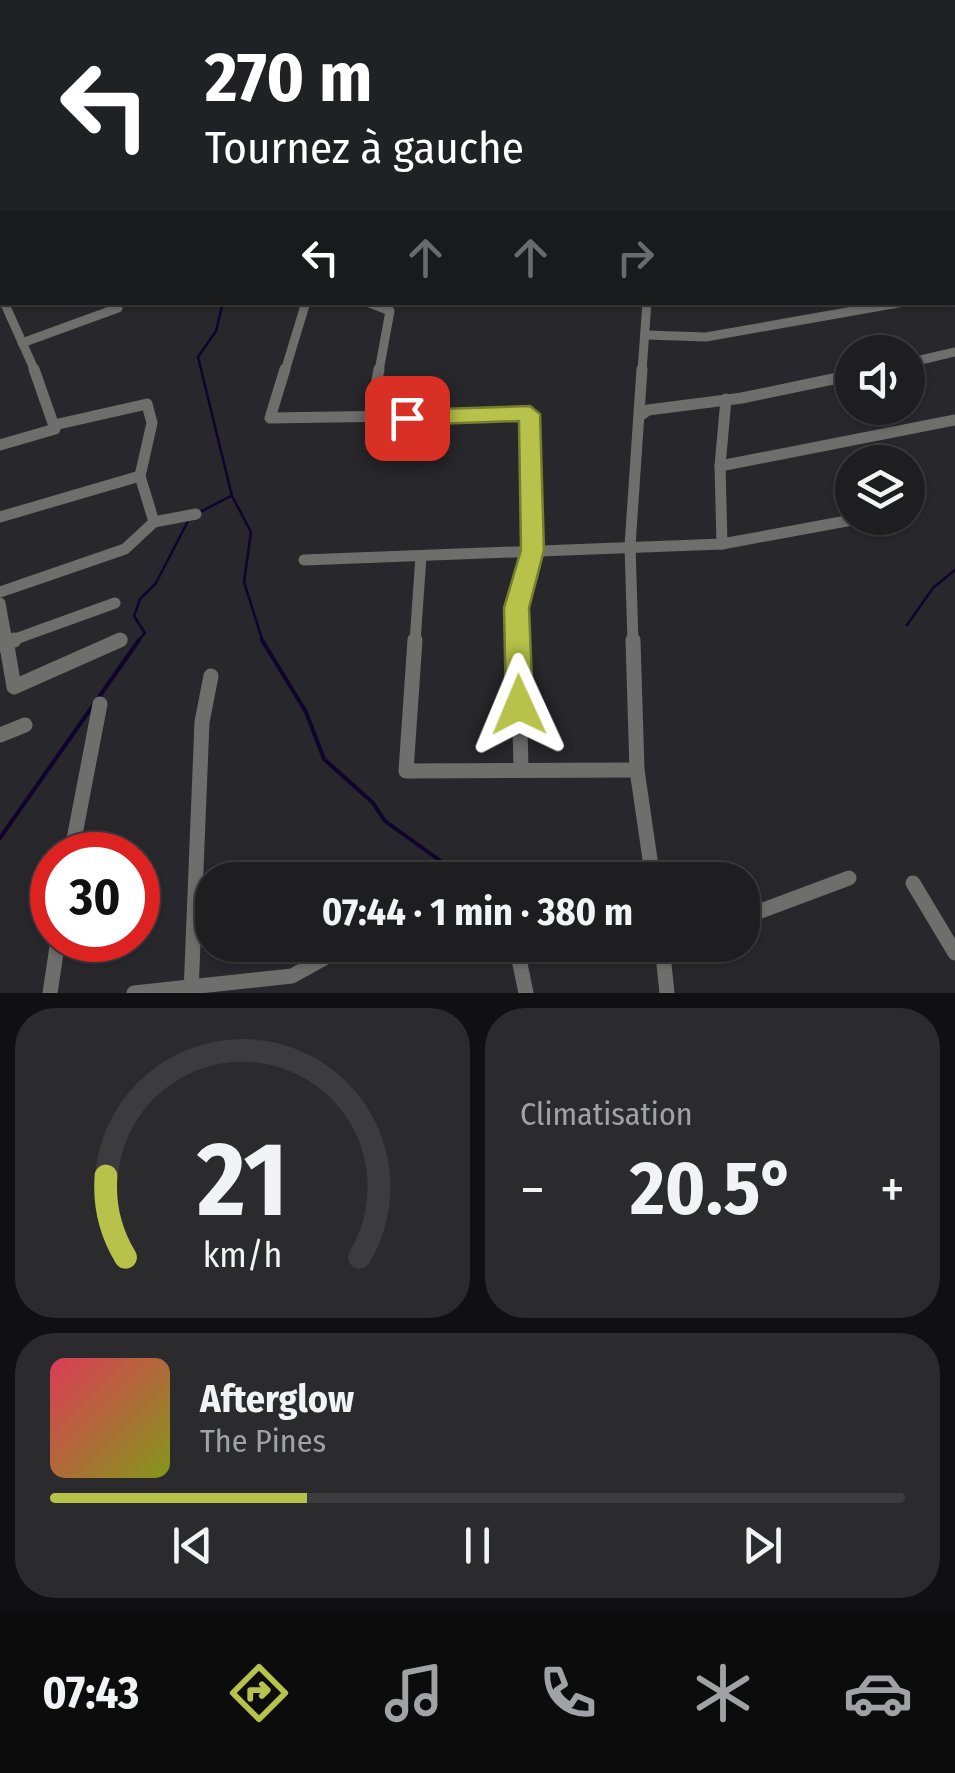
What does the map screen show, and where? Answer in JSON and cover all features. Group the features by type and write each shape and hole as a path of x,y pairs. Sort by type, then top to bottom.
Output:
{"street":[{"path":"0,445 55,428 5,305"},
{"path":"305,305 270,418 530,414 532,550 517,608 521,770"},
{"path":"370,419 390,311 375,305"},
{"path":"647,305 630,546 637,770 650,862"},
{"path":"646,334 706,337 887,305"},
{"path":"22,343 118,308"},
{"path":"925,359 955,352"},
{"path":"641,414 835,378"},
{"path":"722,544 720,466 726,399"},
{"path":"54,425 148,404 152,423 140,476 154,522"},
{"path":"720,466 955,420"},
{"path":"0,516 140,476"},
{"path":"0,592 125,548 154,522 196,514"},
{"path":"304,560 722,544 835,523"},
{"path":"422,556 406,770 637,770"},
{"path":"2,644 115,603"},
{"path":"0,604 2,644 14,688 122,639"},
{"path":"191,989 202,722 210,676"},
{"path":"75,832 100,704"},
{"path":"0,734 25,725"},
{"path":"760,911 849,878"},
{"path":"913,883 955,953"},
{"path":"50,993 55,962"},
{"path":"134,993 292,976 317,962"},
{"path":"520,962 526,993"},
{"path":"665,962 666,993"}],"waterway":[{"path":"222,305 216,331 198,357 232,496 251,532 244,582 263,641"},
{"path":"198,513 231,496"},
{"path":"137,642 145,633 134,616 140,599 156,583 188,521"},
{"path":"907,625 933,588 955,570"},
{"path":"0,838 139,640"},
{"path":"263,641 306,712 324,759 373,803 385,821 442,862"}],"route":[{"path":"407,418 530,414 532,550 517,608 519,705"}]}
